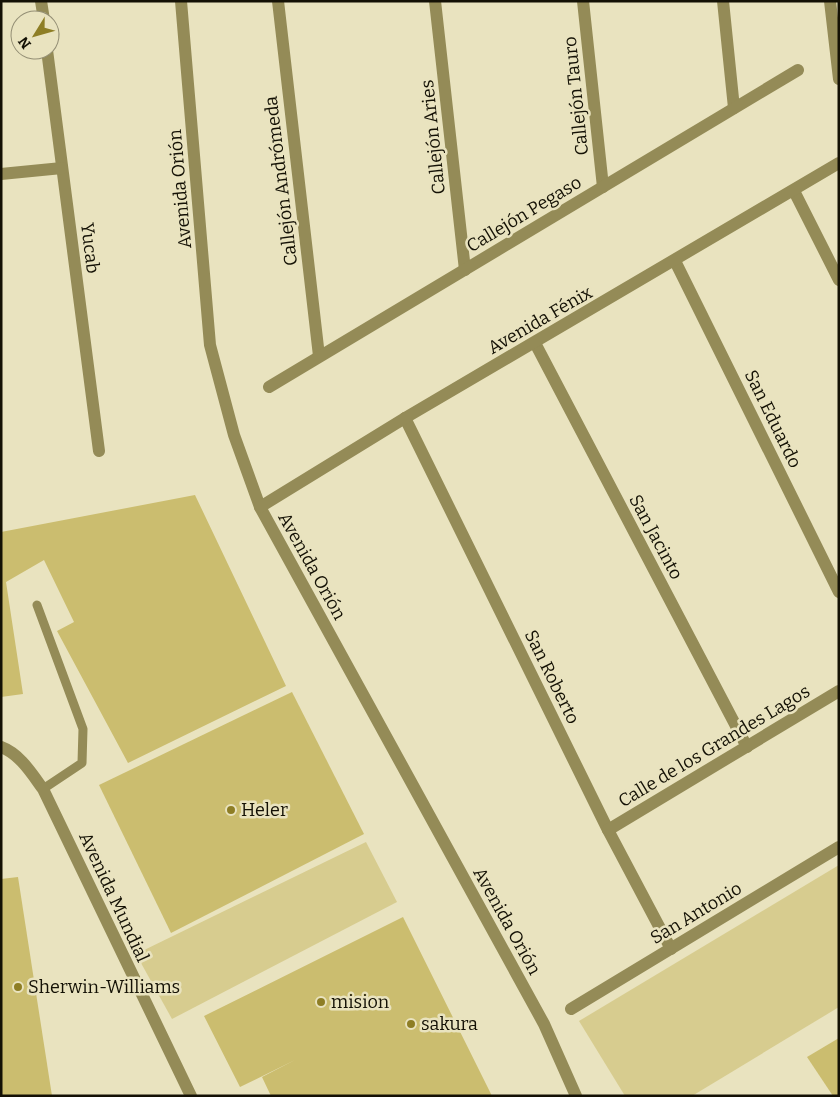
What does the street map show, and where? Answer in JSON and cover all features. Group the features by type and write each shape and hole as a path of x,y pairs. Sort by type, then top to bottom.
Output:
{"street":[{"name":"Avenida Orión","path":"181,1 210,345 234,435 260,507 544,1024 576,1096"},
{"name":"Callejón Andrómeda","path":"278,1 319,356"},
{"name":"Callejón Aries","path":"435,1 465,270"},
{"name":"Callejón Tauro","path":"583,1 603,187"},
{"path":"723,1 734,108"},
{"path":"830,1 839,79"},
{"name":"Yucab","path":"48,60 99,451"},
{"name":"Callejón Pegaso","path":"268,387 798,70"},
{"name":"Avenida Fénix","path":"260,507 405,418 839,164"},
{"path":"1,174 62,168"},
{"path":"794,191 839,280"},
{"name":"San Eduardo","path":"675,261 839,592"},
{"name":"San Jacinto","path":"535,343 747,747"},
{"name":"San Roberto","path":"405,418 608,830 670,949"},
{"name":"Calle de los Grandes Lagos","path":"608,830 839,691"},
{"name":"Avenida Mundial","path":"4,748 25,764 43,789 191,1096"},
{"name":"San Antonio","path":"571,1009 839,848"}],"lane":[{"path":"37,605 83,730 82,763 43,789"}],"shaded area":[{"path":"366,842 397,902 172,1019 136,954"},
{"path":"839,865 839,1007 692,1096 625,1096 579,1021"}],"building":[{"path":"195,495 286,686 128,763 57,631 74,622 44,560 6,582 23,694 1,697 1,532"},
{"name":"Heler","path":"292,692 364,834 171,933 99,785"},
{"name":"Sherwin-Williams","path":"18,877 52,1096 1,1096 1,879"},
{"path":"403,917 492,1096 271,1096 262,1077 295,1060 240,1087 204,1016"},
{"path":"839,1038 839,1096 833,1096 807,1057"}],"place":[{"name":"Heler","path":"231,810"},
{"name":"Sherwin-Williams","path":"18,987"},
{"name":"mision","path":"321,1002"},
{"name":"sakura","path":"411,1024"}]}
